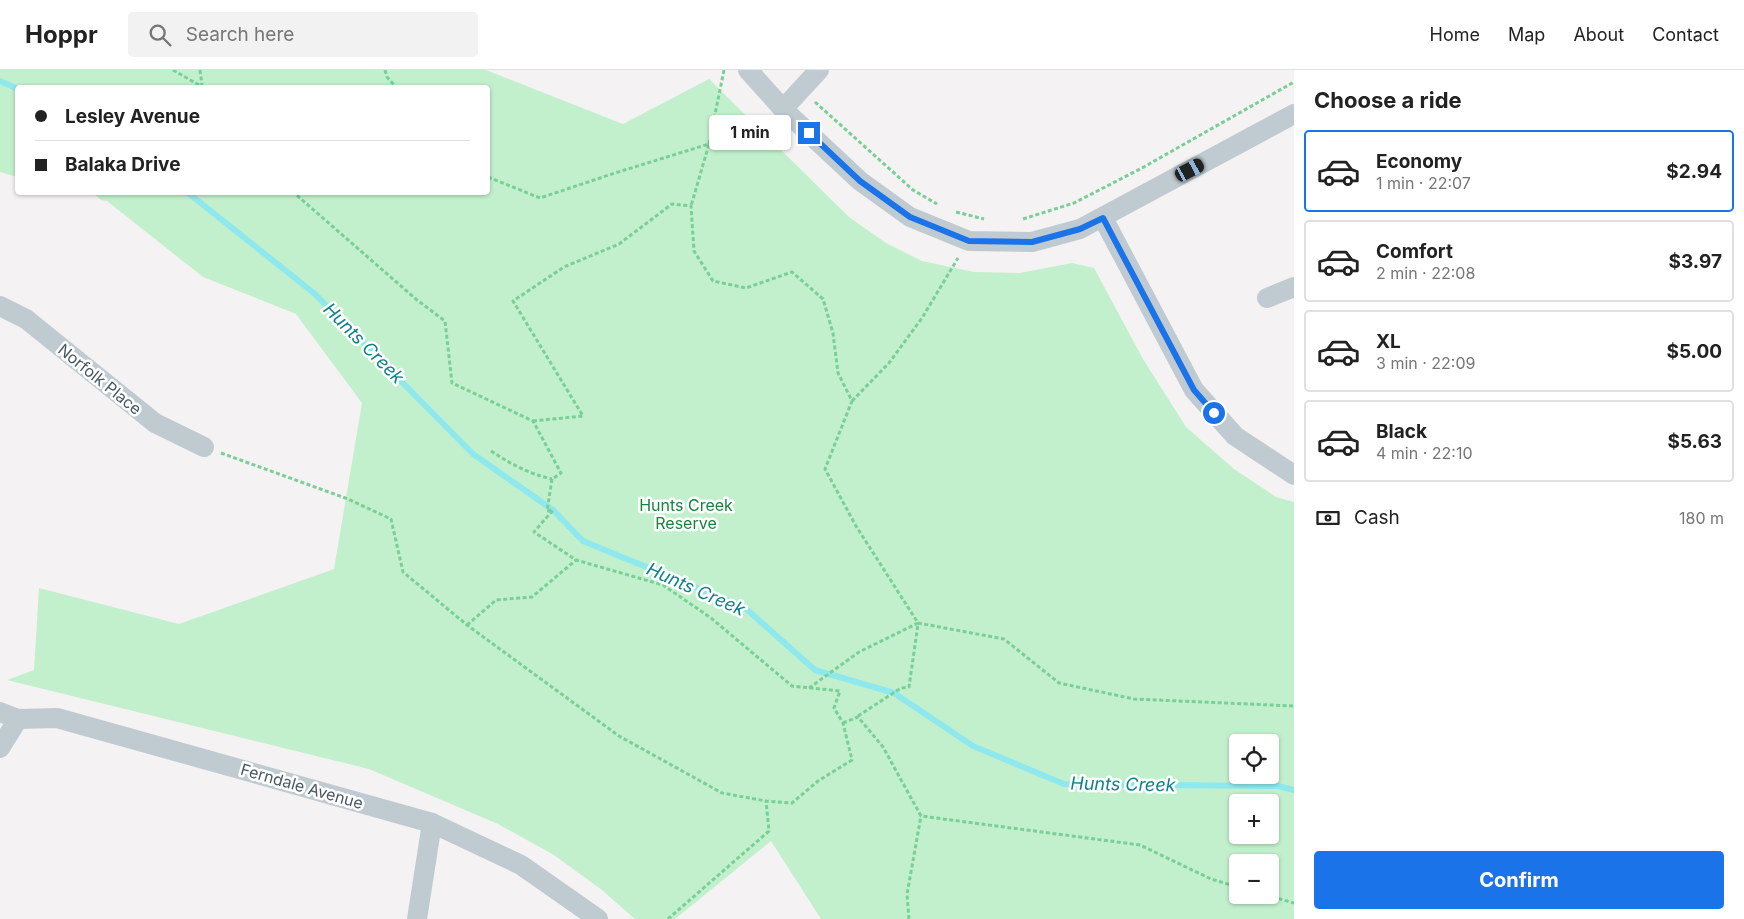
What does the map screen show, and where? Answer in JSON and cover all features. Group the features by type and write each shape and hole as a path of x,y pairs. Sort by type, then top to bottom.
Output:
{"street":[{"path":"748,70 783,109 860,181 910,217 969,241 1032,242 1080,229 1294,114"},
{"path":"783,109 818,70"},
{"path":"1103,218 1194,390 1235,436 1294,475"},
{"path":"1268,298 1294,287"},
{"name":"Norfolk Place","path":"0,306 26,319 154,422 204,447"},
{"name":"Ferndale Avenue","path":"0,748 9,716 57,718 432,822 521,865 598,919"},
{"path":"417,919 432,822"}],"path":[{"path":"173,70 199,85"},
{"path":"200,70 203,85"},
{"path":"385,70 387,77 394,85"},
{"path":"724,70 709,144 691,206 694,251 713,281 746,288 792,272 823,299 833,333 838,374 852,401"},
{"path":"1016,219 1025,220 1074,203 1142,168 1294,82"},
{"path":"801,90 913,190 945,208"},
{"path":"490,178 540,198 709,144"},
{"path":"296,195 417,300 445,321 452,383 533,420 583,416 513,301 564,267 619,244 672,204 691,206"},
{"path":"954,211 982,219 990,219"},
{"path":"843,723 858,716 901,688 909,687 918,623 856,526 825,469 852,401 895,356 922,318 969,241"},
{"path":"491,451 514,466 535,475 552,479 561,474 533,420"},
{"path":"204,447 348,499 390,519 403,572 468,625 619,736 722,793 766,801 792,803 818,781 852,760 843,723 834,708 840,691 792,686 710,618 663,585 576,560 534,532 553,510 547,510 552,479"},
{"path":"468,625 496,600 532,597 576,560"},
{"path":"808,688 859,652 918,623 1004,639 1059,683 1134,699 1294,706"},
{"path":"858,716 883,747 921,816 907,894 909,919"},
{"path":"668,919 769,831 766,801"},
{"path":"921,816 1140,845 1211,879 1229,884"},
{"path":"1279,899 1294,903"}],"green space":[{"name":"Hunts Creek Reserve","path":"0,70 486,70 623,124 709,79 849,217 886,243 922,261 974,272 1020,273 1072,263 1094,268 1143,359 1186,427 1234,469 1276,497 1294,502 1294,919 821,919 771,841 675,919 635,919 602,890 554,855 498,824 369,769 7,680 34,670 39,588 179,624 334,569 362,403 296,314 203,277 107,201 101,200 95,195 490,195 490,85 15,85 15,176 0,172"}],"waterway":[{"name":"Hunts Creek","path":"0,81 15,88"},
{"name":"Hunts Creek","path":"191,195 315,294 473,454 553,510 583,541 744,607 815,670 894,693 973,746 1064,784 1278,786 1294,790"}],"route":[{"path":"809,133 860,181 910,217 969,241 1032,242 1080,229 1103,218 1194,390 1214,413"}]}
